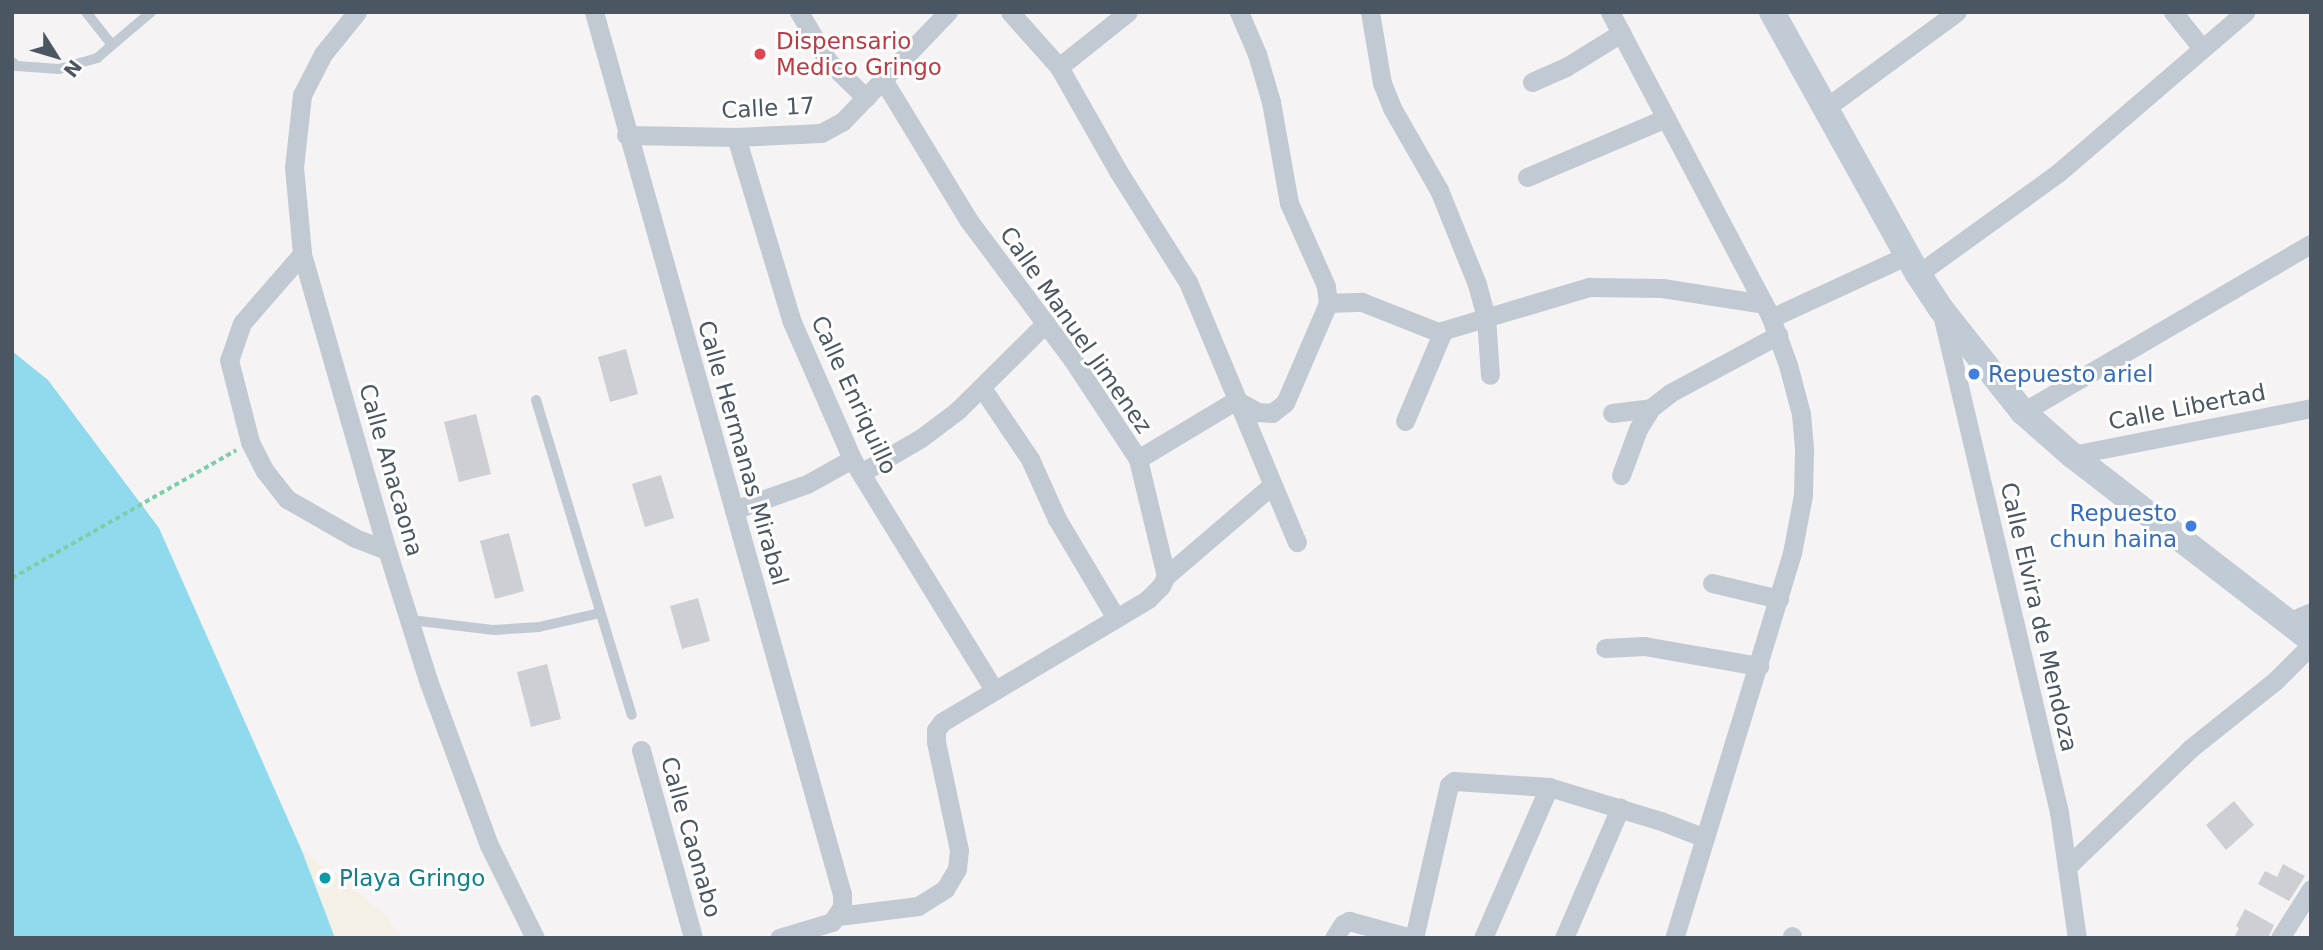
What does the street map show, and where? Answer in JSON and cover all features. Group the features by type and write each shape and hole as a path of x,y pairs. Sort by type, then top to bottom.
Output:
{"main road":[{"path":"1772,12 1913,265 1941,309 2023,412 2072,455 2299,617 2311,642"}],"street":[{"name":"Calle Anacaona","path":"357,12 323,54 302,95 294,167 302,254 387,550 429,684 489,845 535,938"},
{"name":"Calle Hermanas Mirabal","path":"594,12 626,135 842,894 840,912"},
{"path":"799,12 828,61 866,98"},
{"path":"1010,12 1059,67 1118,171 1188,282 1297,542"},
{"path":"1059,67 1128,12"},
{"path":"1236,400 1258,412 1272,413 1285,403 1328,303 1326,286 1289,203 1271,102 1257,54 1239,12"},
{"path":"1370,12 1380,72 1392,108 1439,190 1459,236 1486,317 1490,375"},
{"path":"1610,12 1771,319 1801,414 1804,451 1803,495 1792,553 1674,938"},
{"path":"1827,107 1957,12"},
{"path":"2173,12 2201,47"},
{"path":"1621,475 1638,429 1651,408 1670,393 1771,319 1913,265 2058,173 2201,47 2245,12"},
{"name":"Calle 17","path":"626,135 736,137 821,133 842,122 884,81 943,14"},
{"path":"1532,82 1566,67 1621,33"},
{"name":"Calle Manuel Jimenez","path":"884,81 969,221 1046,323 1138,459 1167,576"},
{"path":"1527,177 1666,118"},
{"name":"Calle Enriquillo","path":"736,137 792,322 856,466 994,690"},
{"path":"2023,412 2311,244"},
{"path":"302,254 242,323 229,360 250,442 265,471 288,499 355,538 387,550"},
{"path":"1328,303 1362,302 1433,331 1443,331 1568,292 1601,286 1662,288 1771,319"},
{"name":"Calle Elvira de Mendoza","path":"1941,309 2059,811 2077,938"},
{"path":"734,510 856,466 921,438 982,388 1046,323"},
{"path":"1405,421 1443,331"},
{"path":"982,388 1030,459 1057,519 1116,618"},
{"path":"1138,459 1236,400"},
{"path":"1612,413 1651,408"},
{"name":"Calle Libertad","path":"2072,455 2311,408"},
{"path":"779,938 832,922 840,912 918,906 945,889 957,869 959,850 936,730 943,722 994,690 1148,599 1167,576 1272,485"},
{"path":"1712,583 1779,599"},
{"path":"2067,867 2191,748 2275,681 2311,642"},
{"path":"1605,648 1644,646 1759,666"},
{"name":"Calle Caonabo","path":"641,750 693,938"},
{"path":"1334,938 1337,930 1349,921 1413,938 1449,785 1454,781 1549,787 1620,808 1705,838"},
{"path":"1483,938 1549,787"},
{"path":"1564,938 1620,808"},
{"path":"2280,938 2311,889"}],"lane":[{"path":"86,12 112,45"},
{"path":"12,62 17,66 59,69 97,58 145,14"},
{"path":"536,400 632,715"},
{"path":"411,620 494,630 540,627 600,614"}],"path":[{"path":"12,578 250,442"}],"sand":[{"name":"Playa Gringo","path":"302,851 385,914 401,938 335,938"}],"water":[{"path":"12,351 48,380 159,528 302,851 335,938 12,938"}],"building":[{"path":"626,349 638,394 610,402 598,357"},
{"path":"476,414 491,474 459,482 444,422"},
{"path":"661,475 674,518 645,527 632,484"},
{"path":"509,533 524,591 495,599 480,541"},
{"path":"698,598 710,641 682,649 670,606"},
{"path":"547,664 561,719 531,727 517,672"},
{"path":"2234,801 2254,825 2226,850 2206,825"},
{"path":"2283,864 2305,876 2289,901 2258,884 2265,871 2277,877"},
{"path":"2245,909 2274,925 2268,938 2234,938 2239,928 2236,926"}],"place":[{"name":"Dispensario Medico Gringo","path":"760,54"},
{"name":"Repuesto ariel","path":"1974,374"},
{"name":"Repuesto chun haina","path":"2191,526"},
{"name":"Playa Gringo","path":"325,878"}]}
